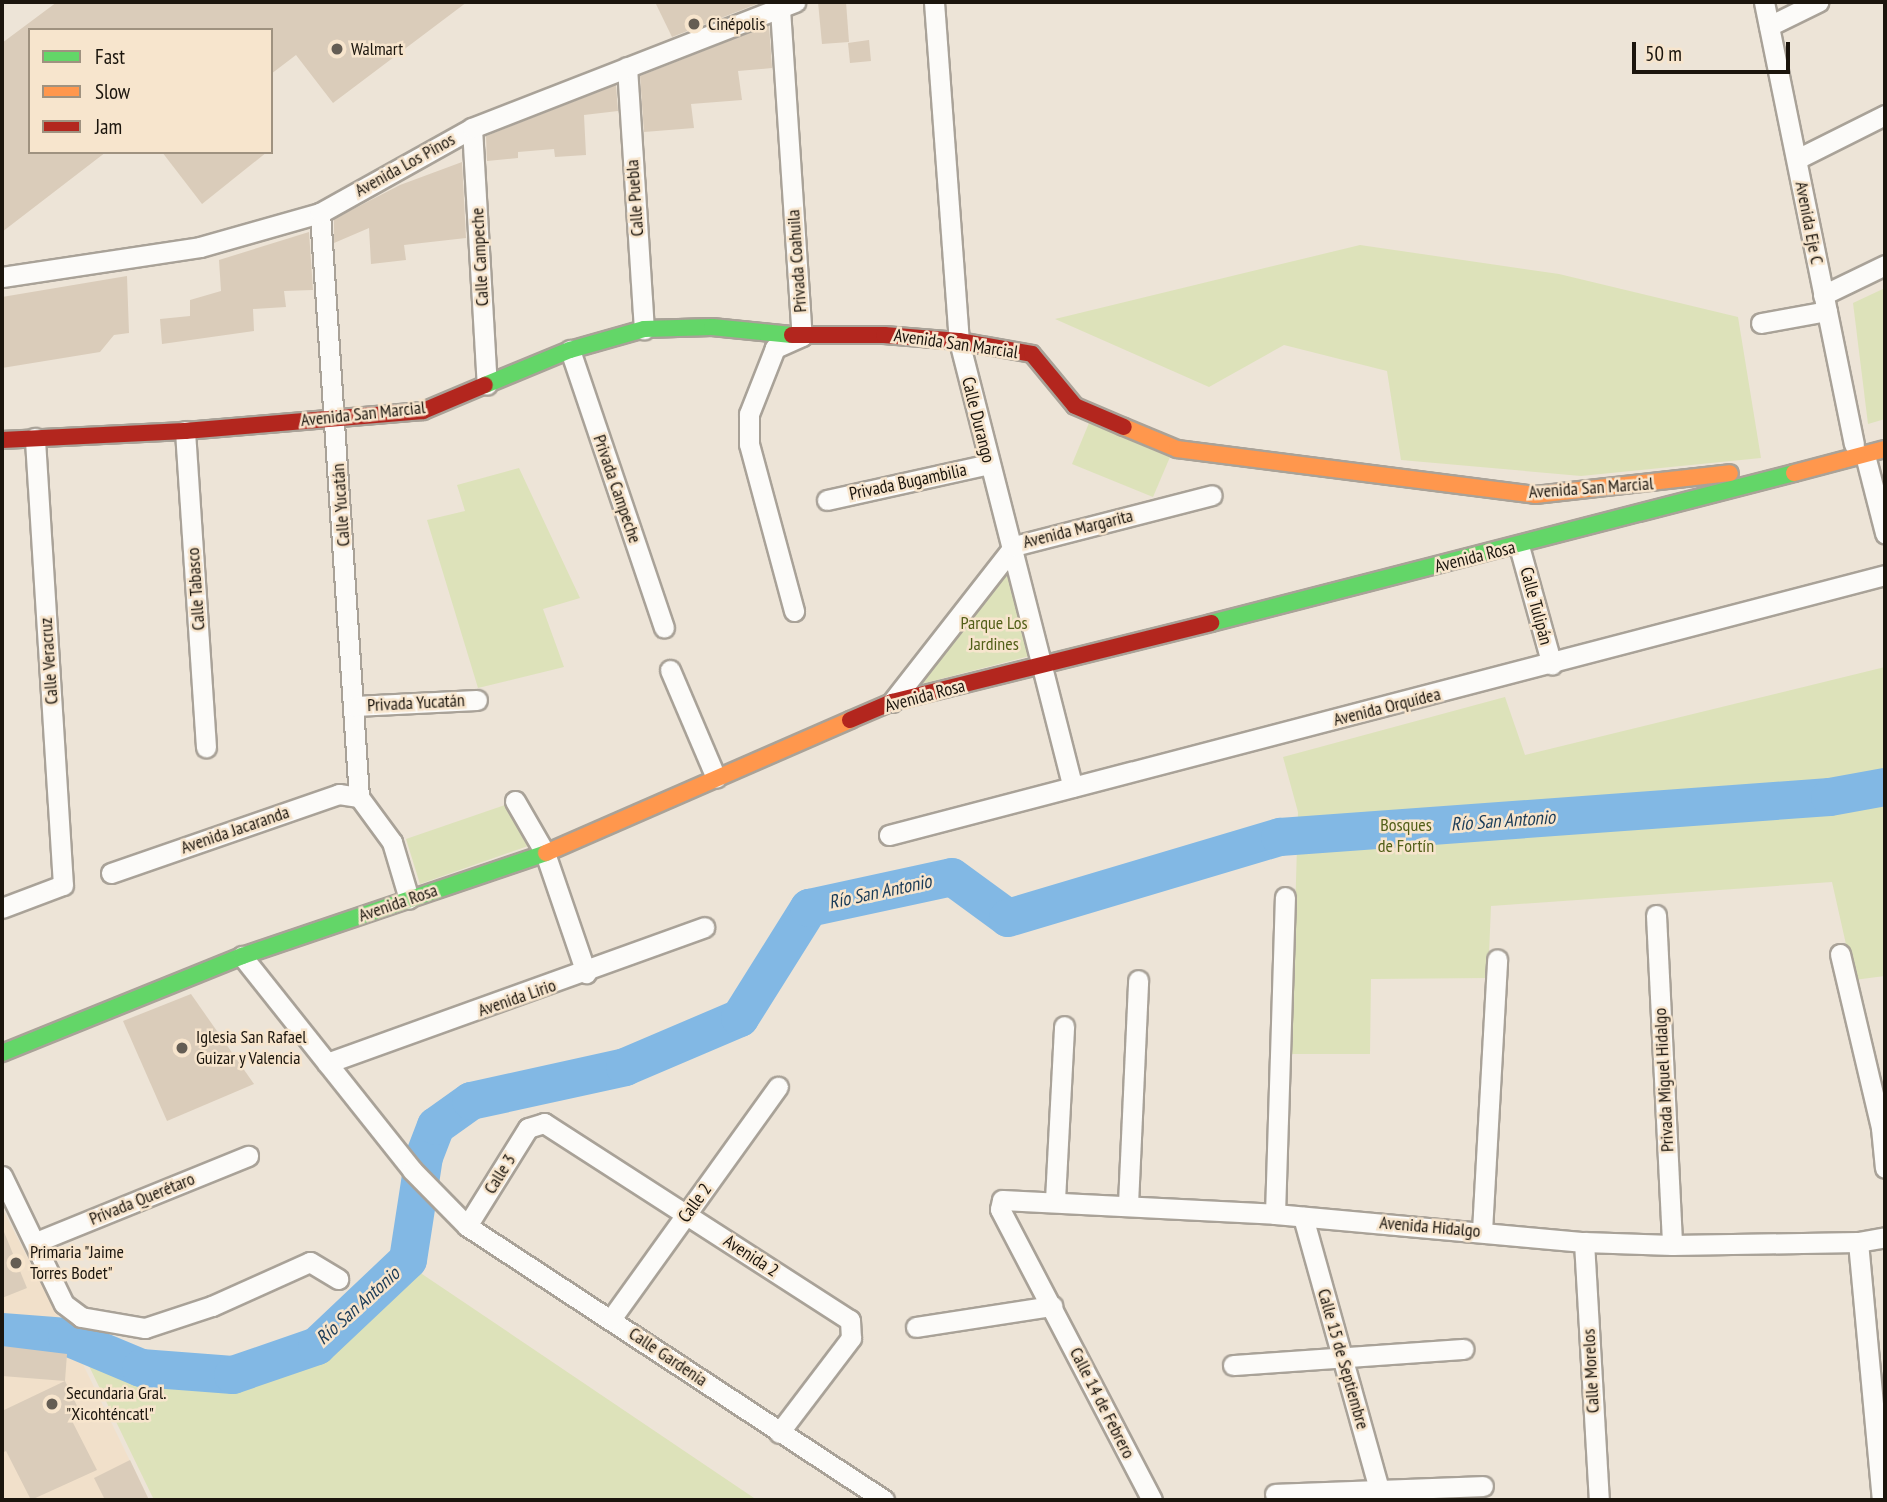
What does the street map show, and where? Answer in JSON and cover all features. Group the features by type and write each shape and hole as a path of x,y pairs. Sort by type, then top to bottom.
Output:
{"street":[{"name":"Calle Durango","path":"934,2 959,341 989,464 1014,546 1045,667 1073,787"},
{"name":"Avenida Eje C","path":"1764,2 1825,303 1860,449 1885,533"},
{"path":"1769,26 1818,2"},
{"name":"Avenida Los Pinos","path":"2,277 200,247 320,213 472,128 788,6"},
{"name":"Privada Coahuila","path":"788,6 802,336 775,348 749,424 749,444 794,611"},
{"name":"Calle Puebla","path":"627,67 644,329"},
{"path":"1797,159 1885,115"},
{"name":"Calle Campeche","path":"472,128 487,385"},
{"name":"Calle Yucatán","path":"320,213 359,797"},
{"path":"1762,323 1825,303 1885,265"},
{"name":"Avenida San Marcial","path":"2,440 185,431 423,411 570,350 644,329 712,327 802,336 884,335 959,341 1032,354 1075,406 1177,449 1535,495 1701,480 1860,449 1885,434"},
{"name":"Privada Campeche","path":"570,350 664,628"},
{"name":"Calle Tabasco","path":"185,431 206,747"},
{"name":"Calle Veracruz","path":"2,908 63,885 35,438"},
{"name":"Avenida Rosa","path":"2,1053 243,956 545,853 892,702 1045,667 1519,546 1860,449 1885,449"},
{"name":"Privada Bugambilia","path":"827,500 989,464"},
{"name":"Avenida Margarita","path":"892,702 1014,546 1212,495"},
{"name":"Calle Tulipán","path":"1519,546 1552,665"},
{"name":"Avenida Orquídea","path":"888,835 1552,665 1885,575"},
{"path":"670,670 716,778"},
{"name":"Privada Yucatán","path":"354,706 477,699"},
{"name":"Avenida Jacaranda","path":"111,873 339,794 359,797"},
{"path":"359,797 392,842 410,899"},
{"path":"515,801 545,853 586,973"},
{"path":"1275,1214 1286,897"},
{"name":"Privada Miguel Hidalgo","path":"1656,915 1672,1245"},
{"name":"Avenida Lirio","path":"327,1063 586,973 704,927"},
{"path":"1840,954 1881,1128 1885,1168"},
{"path":"243,956 327,1063"},
{"path":"1482,1231 1497,959"},
{"path":"1128,1204 1138,980"},
{"path":"1055,1200 1064,1026"},
{"name":"Calle Gardenia","path":"327,1063 412,1170 459,1220 884,1500"},
{"name":"Calle 2","path":"611,1319 778,1087"},
{"name":"Avenida 2","path":"535,1123 544,1123 850,1320 851,1338 779,1433"},
{"name":"Calle 3","path":"459,1220 535,1123"},
{"name":"Privada Querétaro","path":"36,1242 248,1156"},
{"path":"2,1175 64,1304 81,1317 145,1328 212,1306 310,1262 338,1279"},
{"name":"Avenida Hidalgo","path":"1002,1200 1055,1200 1275,1214 1584,1242 1672,1245 1858,1242 1885,1237"},
{"name":"Calle 14 de Febrero","path":"1002,1200 1000,1209 1152,1500"},
{"name":"Calle 15 de Septiembre","path":"1304,1217 1381,1497"},
{"name":"Calle Morelos","path":"1584,1242 1599,1500"},
{"path":"1858,1242 1882,1500"},
{"path":"916,1327 1052,1306"},
{"path":"1233,1364 1463,1349"},
{"path":"1275,1494 1381,1497 1483,1486"}],"shaded area":[{"name":"Primaria \"Jaime Torres Bodet\"","path":"2,1208 62,1324 2,1318"},
{"name":"Secundaria Gral. \"Xicohténcatl\"","path":"2,1340 75,1348 149,1500 2,1500"}],"green space":[{"path":"1360,245 1559,274 1738,317 1761,458 1581,476 1401,460 1387,371 1284,345 1209,387 1055,319"},
{"path":"1885,288 1885,419 1868,424 1853,303"},
{"path":"1089,423 1170,457 1153,497 1072,464"},
{"path":"519,468 580,598 543,609 564,667 478,688 427,520 465,511 457,485"},
{"name":"Parque Los Jardines","path":"998,572 1011,576 1030,656 921,684"},
{"name":"Bosques de Fortín","path":"1885,667 1885,976 1854,980 1832,882 1491,906 1488,978 1371,979 1370,1054 1291,1054 1298,812 1283,757 1505,697 1525,755"},
{"path":"505,805 528,846 420,884 406,839"},
{"path":"404,1254 422,1274 757,1500 154,1500 73,1333 142,1355 229,1365 307,1332"}],"building":[{"name":"Walmart","path":"57,2 467,2 333,103 296,55 273,72 273,28 28,28 28,154 103,154 2,232 2,43"},
{"name":"Cinépolis","path":"655,2 762,2 672,37"},
{"path":"818,2 846,2 849,42 822,44"},
{"path":"769,25 772,68 738,71 742,100 691,104 694,128 644,132 640,76"},
{"path":"869,40 871,61 850,63 848,43"},
{"path":"616,85 618,111 584,115 586,155 555,157 554,149 518,152 518,158 487,161 486,136"},
{"path":"164,154 264,154 202,204"},
{"path":"462,162 466,238 404,245 406,260 371,264 369,228 334,243 334,219 400,185"},
{"path":"309,232 313,290 284,291 286,307 253,309 254,331 162,344 160,319 190,316 190,300 221,291 219,260"},
{"path":"127,276 129,333 114,335 100,352 2,368 2,297"},
{"name":"Iglesia San Rafael Guizar y Valencia","path":"191,994 254,1084 167,1121 123,1021"},
{"path":"2,1227 27,1288 2,1298"},
{"path":"2,1346 67,1354 65,1381 2,1376"},
{"path":"65,1381 81,1414 71,1419 97,1470 31,1500 6,1451 2,1453 2,1411"},
{"path":"130,1460 149,1500 105,1500 94,1478"}],"waterway":[{"name":"Río San Antonio","path":"2,1332 67,1337 141,1368 233,1375 317,1346 408,1260 424,1157 436,1126 471,1101 625,1067 740,1018 809,908 952,877 1008,918 1280,837 1830,797 1885,787"}],"traffic: fast":[{"path":"485,385 570,350 644,329 712,327 792,335"},
{"path":"1211,623 1794,473"},
{"path":"2,1053 242,956 546,853"}],"traffic: slow":[{"path":"1124,427 1177,449 1535,495 1730,473"},
{"path":"1794,473 1885,449"},
{"path":"546,853 850,720"}],"traffic: jam":[{"path":"792,335 884,335 959,341 1032,354 1075,406 1124,427"},
{"path":"2,440 185,431 423,411 485,385"},
{"path":"850,720 892,702 1211,623"}],"place":[{"name":"Cinépolis","path":"694,24"},
{"name":"Walmart","path":"337,49"},
{"name":"Iglesia San Rafael Guizar y Valencia","path":"182,1048"},
{"name":"Primaria \"Jaime Torres Bodet\"","path":"16,1263"},
{"name":"Secundaria Gral. \"Xicohténcatl\"","path":"52,1404"}]}
